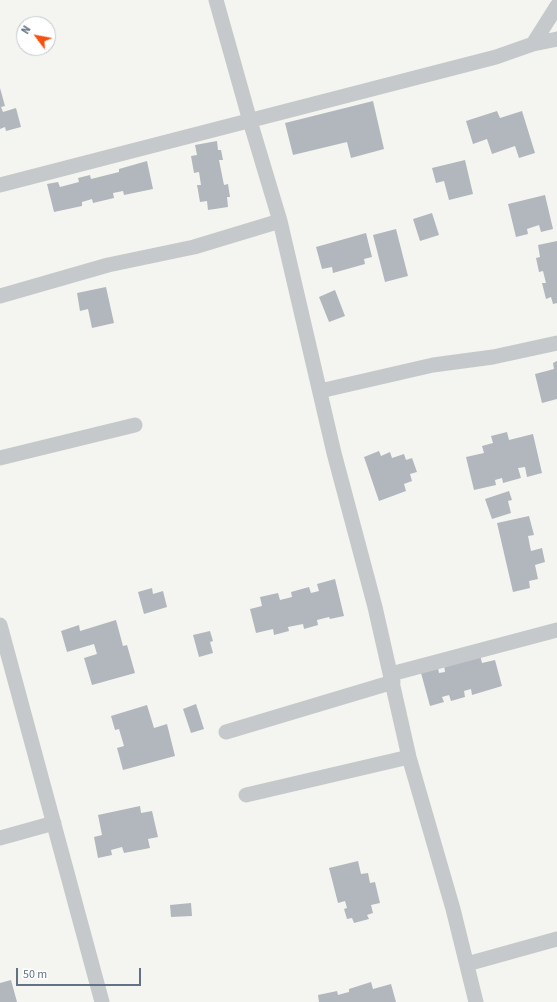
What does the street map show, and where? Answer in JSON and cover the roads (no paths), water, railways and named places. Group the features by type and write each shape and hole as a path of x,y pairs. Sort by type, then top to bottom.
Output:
{"street":[{"path":"216,0 280,221 320,391 392,678 409,757 467,964 476,1002"},
{"path":"533,44 557,6"},
{"path":"0,185 496,57 533,44 557,39"},
{"path":"0,296 108,264 194,247 280,221"},
{"path":"320,391 433,365 493,357 557,343"},
{"path":"0,458 135,425"},
{"path":"0,625 102,1002"},
{"path":"226,732 392,678 557,630"},
{"path":"246,795 409,757"},
{"path":"0,838 54,823"},
{"path":"467,964 557,938"}]}
